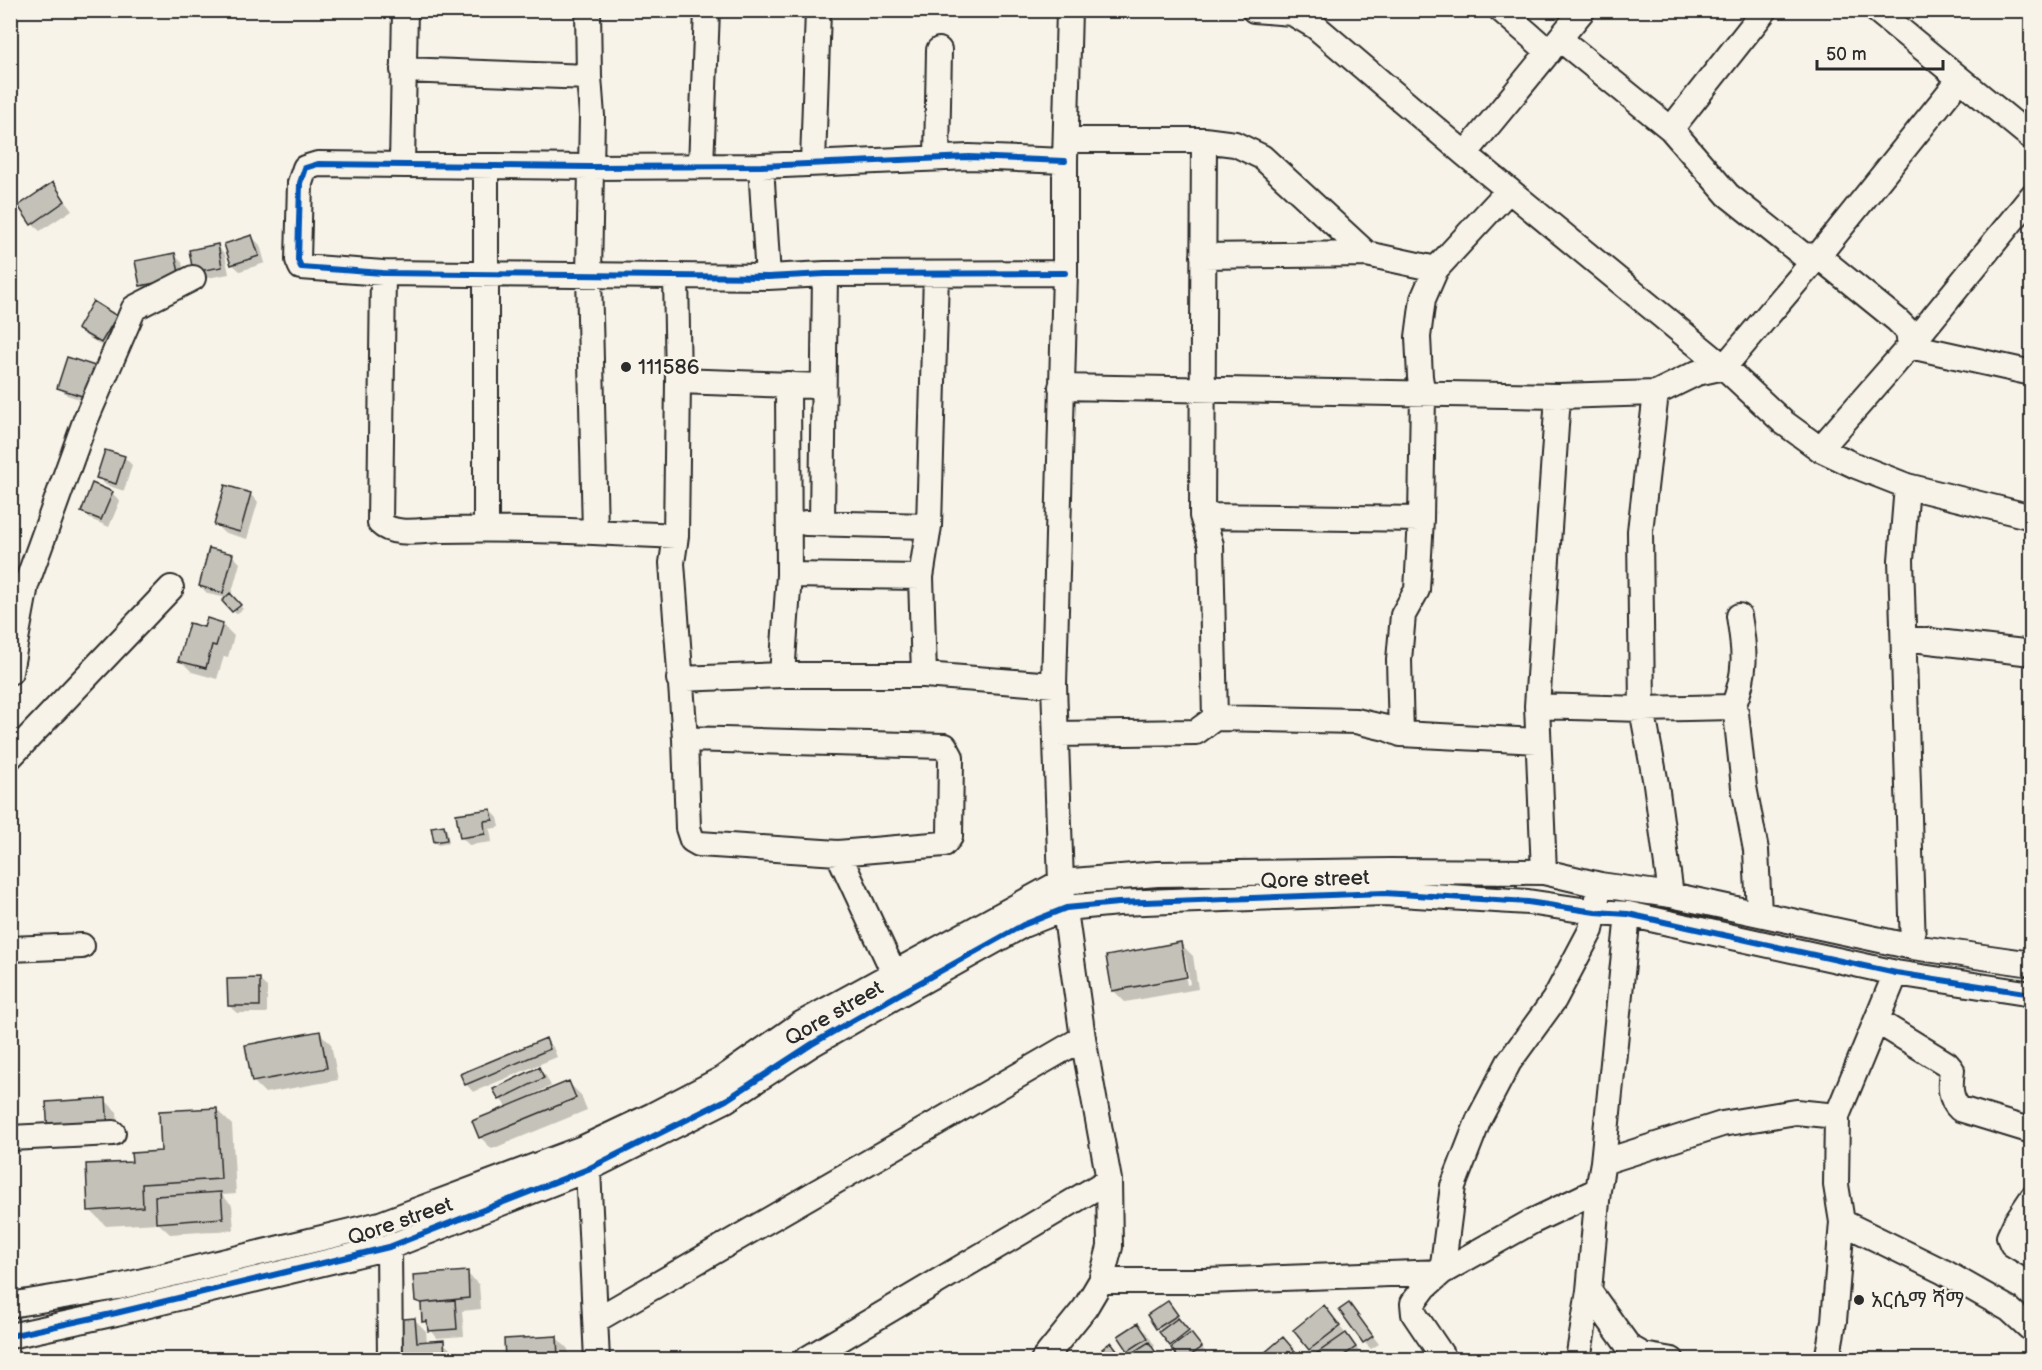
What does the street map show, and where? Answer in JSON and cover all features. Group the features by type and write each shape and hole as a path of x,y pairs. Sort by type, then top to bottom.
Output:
{"street":[{"path":"402,164 405,10"},
{"path":"588,10 592,116 589,275 595,532"},
{"path":"701,166 707,10"},
{"path":"813,163 818,10"},
{"path":"1043,1359 1085,1308 1101,1281 1110,1247 1109,1180 1083,1038 1061,882 1054,685 1065,273 1065,151 1069,10"},
{"path":"1254,10 1292,13 1316,27 1465,154 1724,367 1783,422 1820,449 1907,486 2031,517"},
{"path":"1501,10 1671,129 1728,195 1803,255 1818,256 1908,331 1910,346"},
{"path":"1465,154 1583,10"},
{"path":"1671,129 1765,10"},
{"path":"1876,10 2031,138"},
{"path":"938,158 939,50"},
{"path":"403,70 589,77"},
{"path":"1061,387 1558,396 1656,393 1697,373 1724,367 1818,256 1960,79"},
{"path":"1204,140 1202,516 1211,544 1215,718"},
{"path":"1065,273 825,274 768,278 383,273 301,267 298,260 300,183 305,168 318,164 590,168 761,166 969,157 1204,140 1235,144 1262,157 1367,254"},
{"path":"486,166 486,528"},
{"path":"761,166 768,278"},
{"path":"1401,734 1399,660 1403,615 1417,590 1421,519 1423,394 1418,337 1423,299 1436,269 1509,190"},
{"path":"1820,449 1910,346 2031,196"},
{"path":"1203,256 1367,254 1436,269"},
{"path":"383,273 380,523 386,528 400,531 486,528 676,536"},
{"path":"822,523 825,274"},
{"path":"924,675 921,577 929,526 936,274"},
{"path":"676,277 678,381 676,536 672,563 685,739 688,828 692,840 699,844 838,853 944,844 950,837 951,757 945,746 685,739"},
{"path":"10,672 26,585 86,419 134,308 193,278"},
{"path":"1910,346 2031,373"},
{"path":"678,381 823,386"},
{"path":"782,675 789,575 788,384"},
{"path":"1656,393 1640,531 1642,709 1656,784 1671,895"},
{"path":"1544,872 1537,706 1558,396"},
{"path":"1907,486 1900,560 1913,947"},
{"path":"1202,516 1421,519"},
{"path":"789,523 929,526"},
{"path":"789,575 921,577"},
{"path":"10,757 171,588"},
{"path":"1732,707 1741,686 1745,662 1739,616"},
{"path":"1904,638 2031,653"},
{"path":"679,679 782,675 924,675 1054,685"},
{"path":"1537,706 1642,709 1732,707"},
{"path":"1732,707 1736,713 1744,787 1756,850 1759,913"},
{"path":"1056,734 1196,732 1215,718 1356,721 1401,734 1537,741"},
{"path":"838,853 894,973"},
{"name":"Qore street","path":"10,1305 117,1287 380,1224 583,1148 722,1079 799,1025 1061,882 1157,874 1544,872 1600,885 1671,895 1913,947 2031,964"},
{"path":"1442,1272 1453,1186 1479,1119 1509,1062 1554,1000 1591,930 1600,885"},
{"name":"Qore street","path":"10,1336 389,1247 588,1170 726,1100 812,1044 1023,925 1066,908 1118,903 1384,893 1528,903 1628,914 1896,972 2031,994"},
{"path":"1703,930 1707,903"},
{"path":"1578,1359 1589,1291 1628,914"},
{"path":"10,949 82,946"},
{"path":"1827,1359 1834,1321 1842,1222 1836,1185 1836,1116 1896,972"},
{"path":"1877,1021 1947,1064 1952,1070 1953,1103 1960,1109 2031,1131"},
{"path":"596,1320 1083,1038"},
{"path":"1603,1162 1722,1124 1796,1112 1836,1116"},
{"path":"10,1138 113,1133"},
{"path":"588,1170 597,1359"},
{"path":"805,1359 1109,1180"},
{"path":"1445,1359 1414,1314 1413,1303 1425,1287 1442,1272 1531,1222 1598,1190"},
{"path":"2031,1198 2009,1237 2012,1244 2031,1256"},
{"path":"1842,1222 1944,1272 2009,1309 2031,1330"},
{"path":"389,1247 390,1359"},
{"path":"1101,1281 1206,1281 1442,1272"},
{"path":"1589,1291 1629,1347 1643,1355 1672,1359"}],"building":[{"path":"53,182 65,201 31,225 18,206"},
{"path":"252,235 259,256 231,265 224,244"},
{"path":"218,244 222,267 193,272 189,250"},
{"path":"175,253 180,278 140,286 135,261"},
{"path":"93,301 117,316 101,343 77,329"},
{"path":"67,357 95,366 85,397 57,388"},
{"path":"105,450 125,456 116,484 96,478"},
{"path":"92,483 113,492 101,520 81,512"},
{"path":"225,485 251,493 240,532 214,525"},
{"path":"209,548 233,554 223,593 199,586"},
{"path":"230,593 241,605 232,612 222,601"},
{"path":"207,618 223,623 216,646 212,645 206,668 178,661 189,623 204,627"},
{"path":"491,809 493,820 484,821 485,834 460,838 456,814"},
{"path":"444,825 447,840 434,842 431,827"},
{"path":"1181,942 1187,977 1112,991 1106,956"},
{"path":"260,978 260,1006 228,1006 227,979"},
{"path":"320,1031 327,1068 252,1082 245,1045"},
{"path":"546,1038 550,1049 465,1085 460,1074"},
{"path":"539,1067 544,1078 499,1100 493,1089"},
{"path":"569,1081 576,1098 479,1138 472,1121"},
{"path":"106,1098 108,1131 48,1134 46,1102"},
{"path":"217,1108 221,1179 142,1184 143,1207 88,1211 86,1164 132,1162 131,1153 161,1151 159,1111"},
{"path":"221,1192 223,1218 156,1223 155,1196"},
{"path":"468,1271 469,1298 421,1303 415,1301 413,1275"},
{"path":"455,1300 457,1329 428,1331 427,1321 422,1322 421,1303"},
{"path":"1168,1301 1178,1315 1156,1329 1147,1315"},
{"path":"1349,1303 1373,1336 1363,1343 1339,1310"},
{"path":"1324,1305 1340,1326 1309,1350 1293,1330"},
{"path":"415,1318 417,1342 444,1340 445,1360 395,1360 392,1320"},
{"path":"1178,1318 1189,1331 1170,1346 1159,1332"},
{"path":"1138,1323 1148,1338 1128,1351 1118,1336"},
{"path":"1191,1333 1202,1347 1185,1360 1180,1360 1171,1348"},
{"path":"1346,1333 1356,1347 1337,1360 1316,1360 1313,1356"},
{"path":"557,1336 558,1360 505,1360 504,1339"},
{"path":"1283,1337 1301,1358 1298,1360 1256,1360"},
{"path":"1111,1342 1123,1360 1110,1360 1102,1349"},
{"path":"1149,1342 1158,1356 1152,1360 1134,1360 1130,1354"}],"cycle path":[{"path":"1065,161 969,157 761,166 318,164 305,168 300,183 298,260 301,267 383,273 768,277 825,274 1065,273"},
{"path":"10,1336 116,1313 389,1247 588,1169 726,1100 812,1044 1023,925 1066,908 1118,903 1384,893 1528,902 1595,912 1628,914 1896,973 2032,994"}],"place":[{"name":"111586","path":"626,367"},
{"name":"አርሴማ ሻማ","path":"1859,1300"}]}
